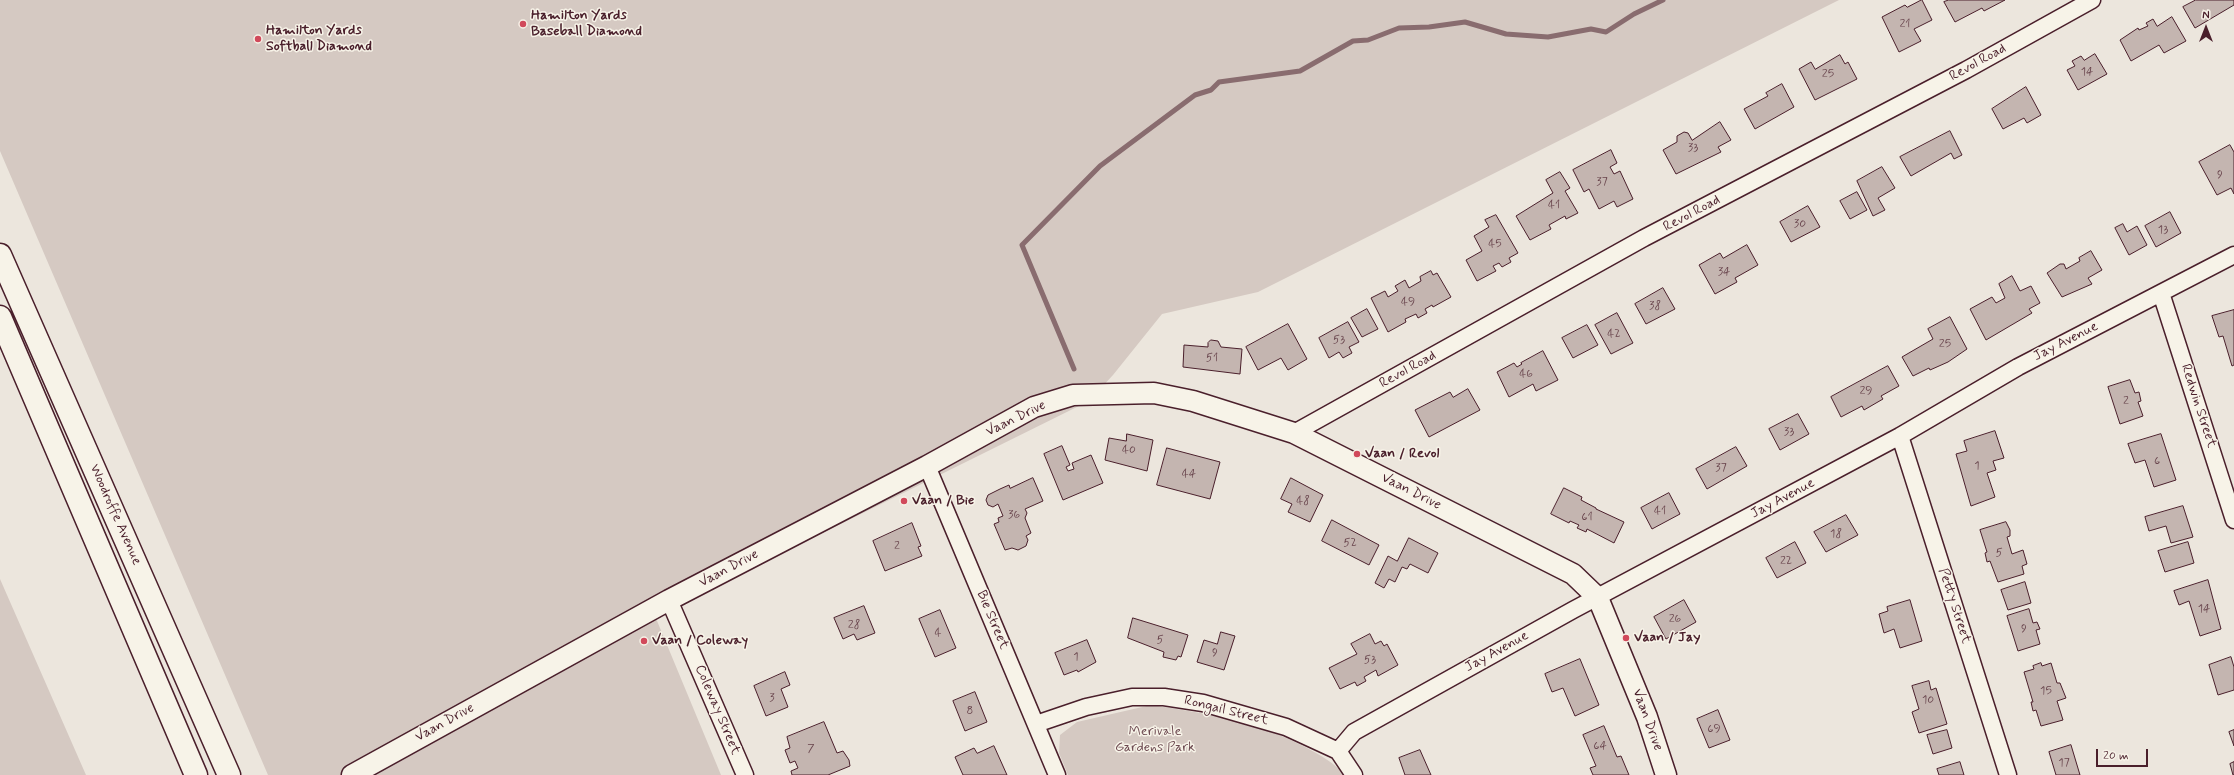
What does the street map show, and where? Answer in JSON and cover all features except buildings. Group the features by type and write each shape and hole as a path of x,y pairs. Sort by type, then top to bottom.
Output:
{"main road":[{"name":"Woodroffe Avenue","path":"0,255 229,775"},
{"name":"Woodroffe Avenue","path":"0,317 196,775"}],"street":[{"name":"Revol Road","path":"1294,433 1644,238 1966,70 2092,0"},
{"name":"Jay Avenue","path":"1338,751 1354,732 1598,598 1900,436 2018,367 2234,255"},
{"name":"Redwin Street","path":"2162,293 2234,520"},
{"name":"Vaan Drive","path":"352,775 669,600 927,466 1034,407 1073,394 1154,392 1193,401 1294,433 1573,574 1598,598 1648,717 1666,775"},
{"name":"Petty Street","path":"1900,436 2008,775"},
{"name":"Bie Street","path":"927,466 1057,775"},
{"name":"Coleway Street","path":"669,600 745,775"},
{"name":"Rongail Street","path":"1036,724 1086,706 1132,697 1164,697 1203,703 1286,727 1338,751"},
{"path":"1338,751 1354,775"}],"green space":[{"path":"0,0 1839,0 1258,292 1162,314 1113,375 1089,401 655,616 721,775 268,775 0,151"},
{"path":"0,579 86,775 0,775"},
{"name":"Merivale Gardens Park","path":"1151,705 1211,715 1270,731 1317,753 1332,763 1344,775 1068,775 1059,753 1060,735 1077,722"}],"waterway":[{"path":"1074,369 1022,245 1100,166 1195,95 1211,90 1219,82 1300,71 1353,41 1368,40 1399,28 1429,27 1465,22 1506,34 1548,37 1591,29 1606,32 1634,14 1663,0"}],"place":[{"name":"Hamilton Yards Baseball Diamond","path":"523,24"},
{"name":"Hamilton Yards Softball Diamond","path":"258,39"},
{"name":"Vaan / Revol","path":"1357,454"},
{"name":"Vaan / Bie","path":"904,501"},
{"name":"Vaan / Jay","path":"1626,638"},
{"name":"Vaan / Coleway","path":"644,641"}]}
